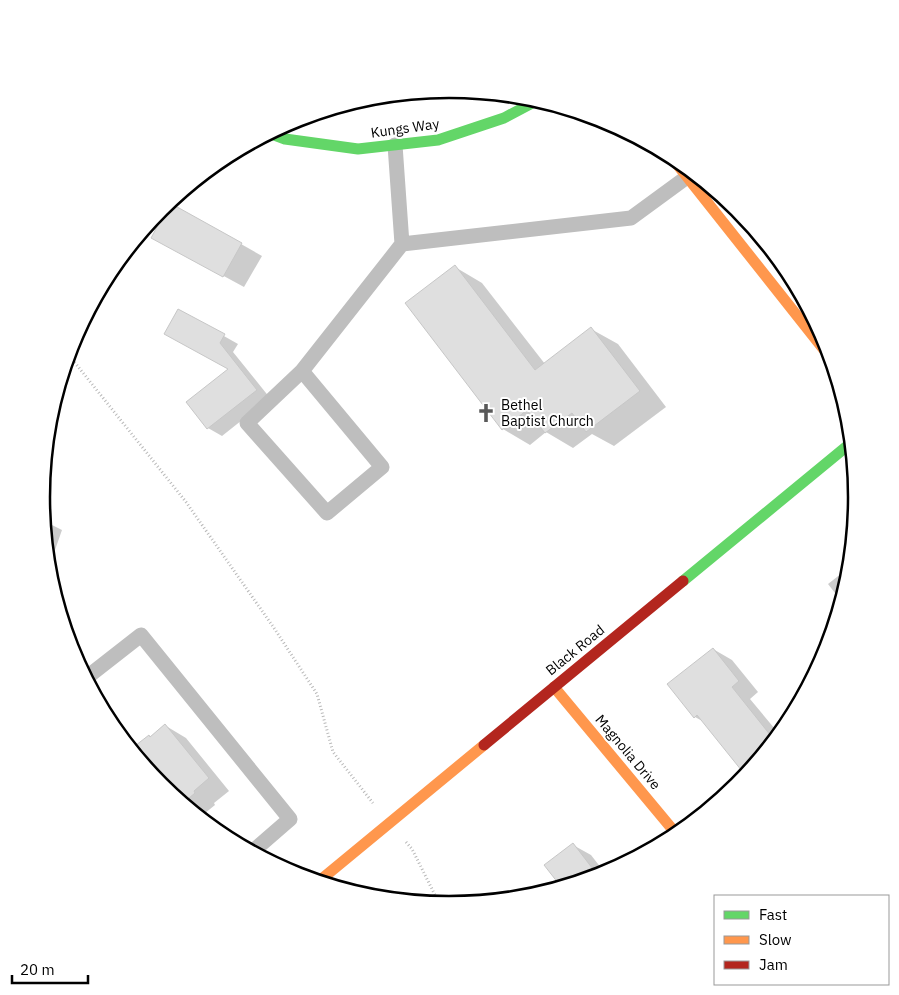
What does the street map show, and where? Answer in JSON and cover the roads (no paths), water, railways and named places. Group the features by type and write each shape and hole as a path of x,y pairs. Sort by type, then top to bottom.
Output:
{"street":[{"name":"Kungs Way","path":"279,136 358,149 438,140 504,118 527,106"},
{"path":"687,177 817,341"},
{"name":"Black Road","path":"324,877 846,447"},
{"name":"Magnolia Drive","path":"554,687 672,829"}],"lane":[{"path":"302,371 382,467 327,513 247,423 302,371 402,244 395,145"},
{"path":"402,244 631,218 687,177"},
{"path":"91,674 141,635 290,819 257,847"}],"place":[{"name":"Bethel Baptist Church","path":"486,413"}]}
